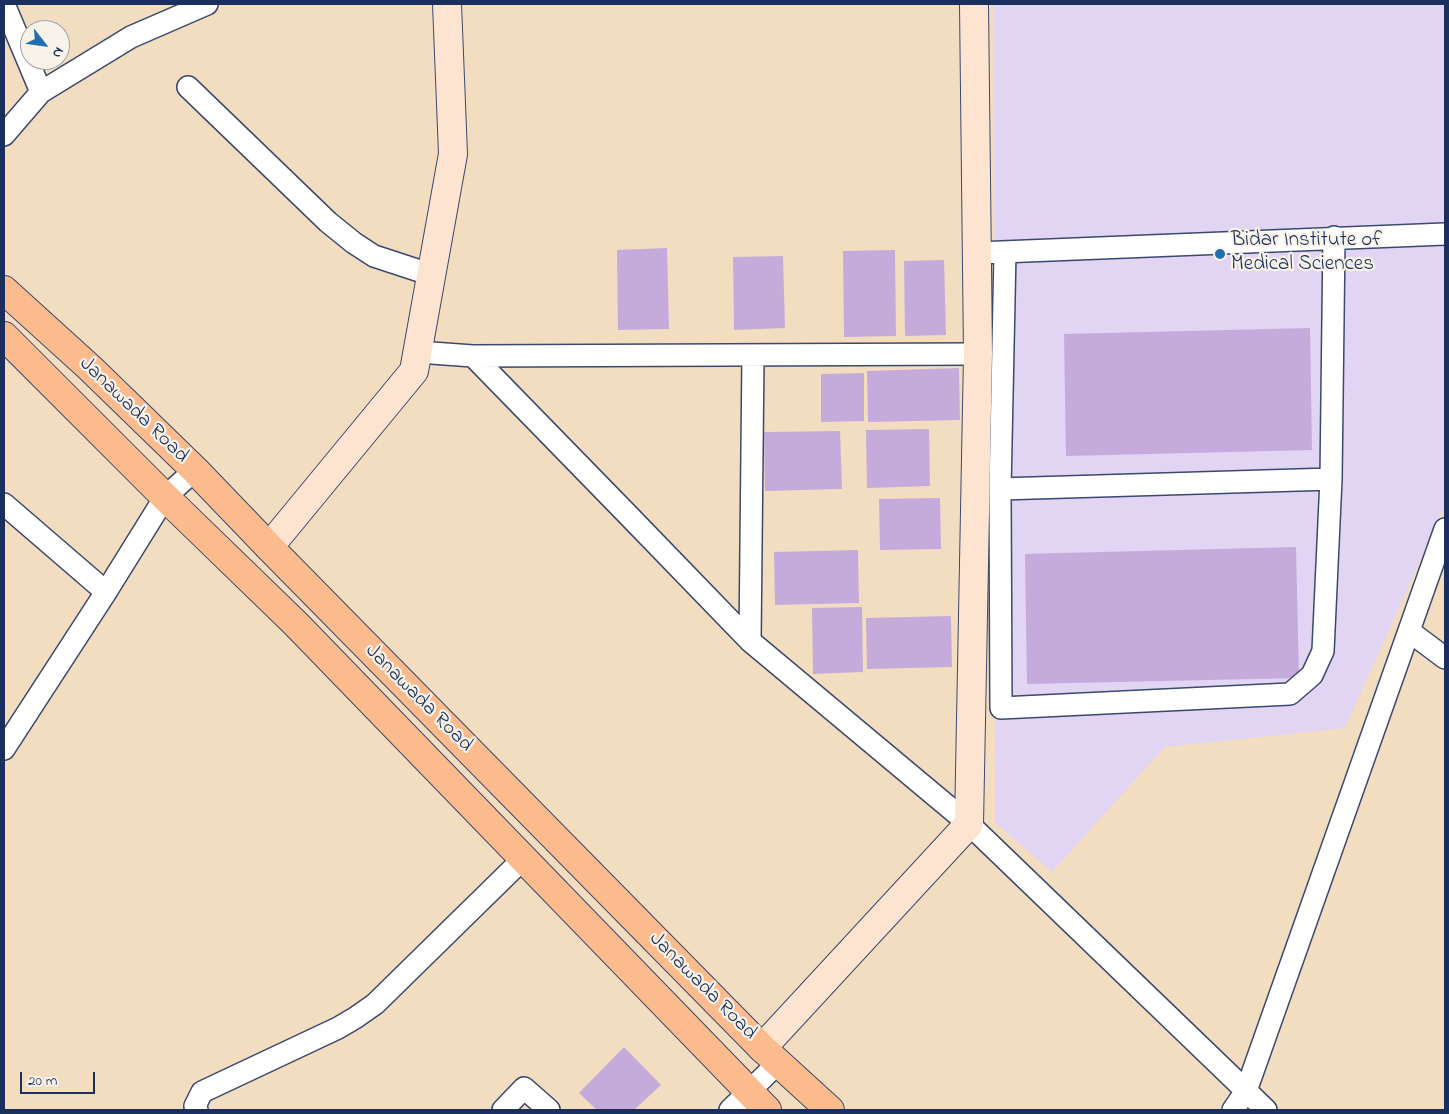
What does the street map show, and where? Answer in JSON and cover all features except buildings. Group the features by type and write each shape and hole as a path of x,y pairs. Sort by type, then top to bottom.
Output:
{"main road":[{"name":"Janawada Road","path":"4,290 90,368 195,470 770,1056 830,1110"},
{"name":"Janawada Road","path":"4,336 165,497 296,624 523,859 748,1104"}],"street":[{"path":"4,4 41,92"},
{"path":"4,134 41,92 131,37 207,4"},
{"path":"269,547 414,371 454,154 447,4"},
{"path":"748,1104 770,1056 968,824 978,354 974,4"},
{"path":"188,87 328,222 354,243 374,256 432,275"},
{"path":"977,253 1445,234"},
{"path":"1005,252 1000,490 1001,708 1290,694 1312,675 1323,651 1331,479 1334,238"},
{"path":"418,352 473,356 978,354"},
{"path":"750,641 753,355"},
{"path":"473,356 750,641 968,824 1266,1110"},
{"path":"4,749 165,497 195,470"},
{"path":"1000,490 1331,479"},
{"path":"6,511 106,592"},
{"path":"1233,1110 1246,1091 1445,529"},
{"path":"1409,631 1445,658"},
{"path":"198,1110 195,1106 202,1092 338,1028 375,1004 523,859"},
{"path":"503,1110 524,1088 549,1110"}],"shaded area":[{"name":"Bidar Institute of Medical Sciences","path":"994,4 1445,4 1445,505 1345,728 1165,747 1052,872 995,822"}],"place":[{"name":"Bidar Institute of Medical Sciences","path":"1220,254"}]}
